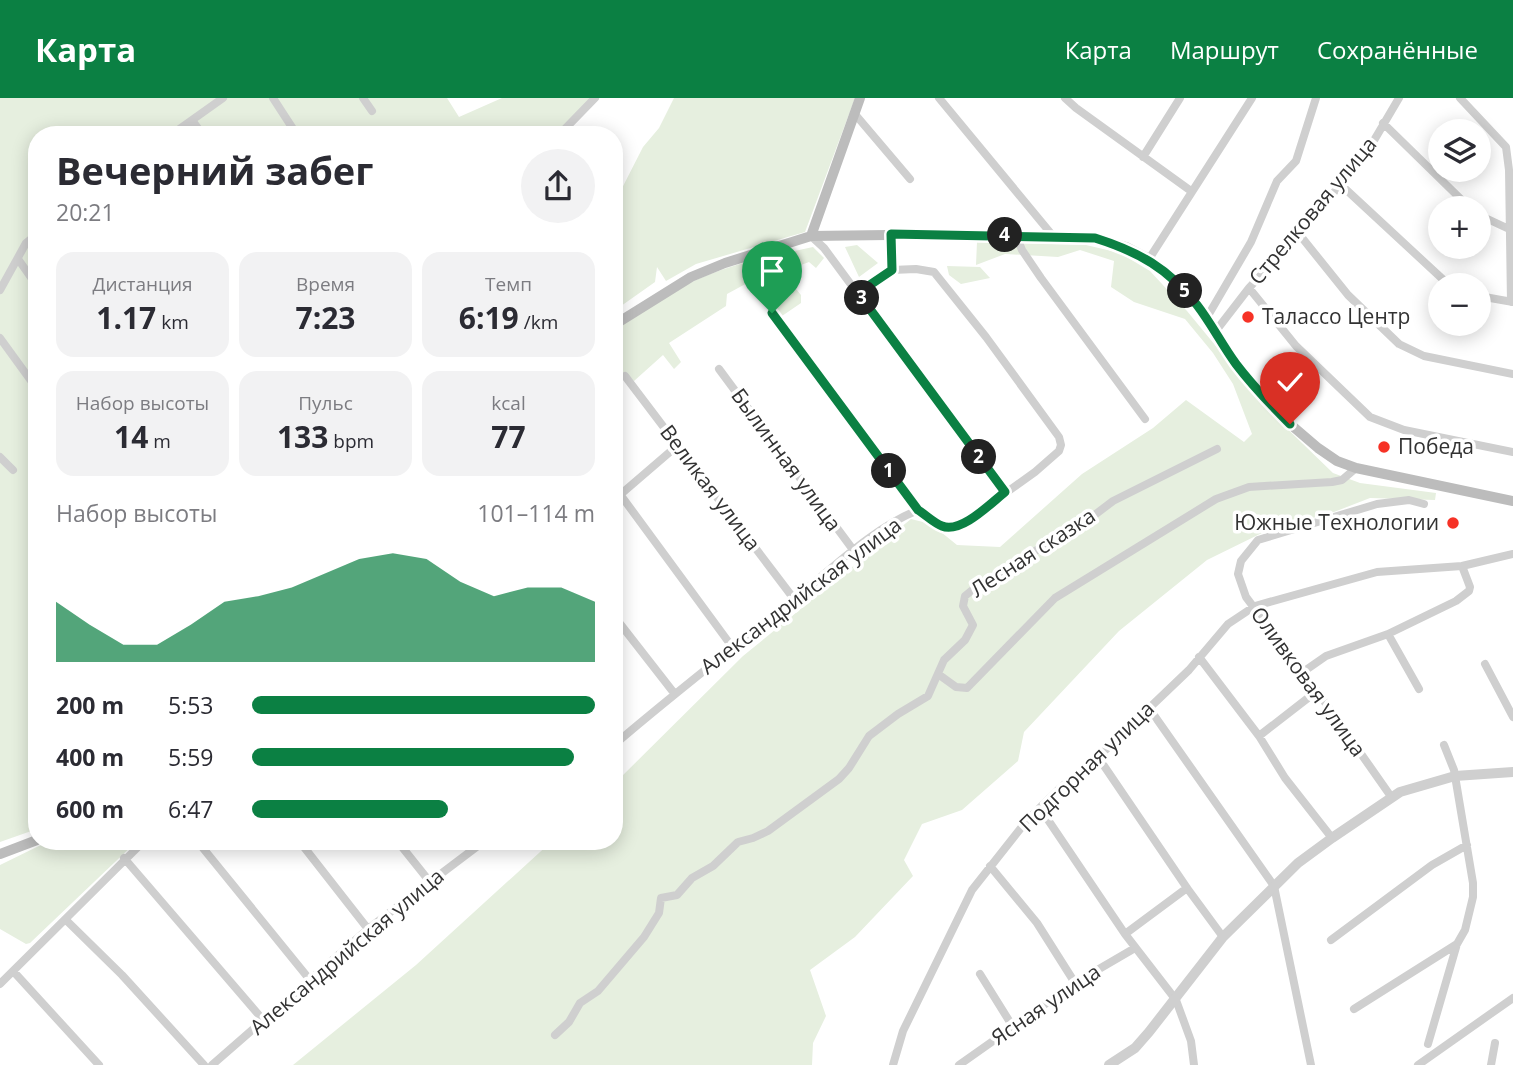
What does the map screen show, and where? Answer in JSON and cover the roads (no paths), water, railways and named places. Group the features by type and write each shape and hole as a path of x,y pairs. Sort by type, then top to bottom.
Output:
{"main road":[{"path":"811,236 860,98"},
{"path":"623,319 691,277 725,263 811,236 891,234 1095,238 1126,247 1149,259 1172,277 1206,319 1236,364 1268,401 1290,424 1337,461 1356,468 1513,502"},
{"path":"0,854 28,843"}],"street":[{"path":"184,126 223,98"},
{"path":"273,98 291,126"},
{"path":"363,98 372,111"},
{"path":"568,126 595,98"},
{"path":"939,98 1053,236"},
{"path":"1065,98 1191,191"},
{"path":"1143,157 1180,98"},
{"path":"1149,259 1252,98"},
{"path":"1206,319 1251,242 1277,181 1296,160 1316,98"},
{"name":"Стрелковая улица","path":"1215,332 1249,288 1299,234 1366,154 1399,98"},
{"path":"1460,98 1506,147 1509,170 1512,302 1491,298"},
{"path":"854,113 910,179"},
{"path":"192,120 196,126"},
{"path":"1383,123 1458,196"},
{"path":"1340,184 1436,273"},
{"path":"1491,221 1509,229"},
{"path":"858,293 892,270 891,234"},
{"path":"1299,234 1348,295 1399,344 1424,356 1513,374"},
{"path":"1016,235 1022,250 1145,419"},
{"path":"811,236 824,248 1005,492"},
{"path":"0,290 28,241"},
{"path":"18,259 28,273"},
{"name":"Александрийская улица","path":"623,736 854,551 902,517 918,510 942,526 952,528 961,525 1035,472 1059,451 1059,438 986,337 934,272 916,269 892,270"},
{"path":"1249,288 1296,346 1370,417 1405,430 1513,452"},
{"path":"772,313 918,510"},
{"path":"0,338 28,377"},
{"name":"Былинная улица","path":"719,369 854,551"},
{"name":"Великая улица","path":"625,376 794,599"},
{"path":"623,492 678,445"},
{"name":"Лесная сказка","path":"555,1035 569,1022 580,1003 598,992 644,937 659,913 662,898 677,895 692,878 713,866 738,842 768,831 839,779 869,736 928,696 944,660 965,640 973,625 963,606 965,596 1084,523 1113,501 1217,449"},
{"path":"0,457 13,470"},
{"path":"938,674 956,687 967,688 1055,598 1216,499 1249,487 1342,480 1356,468"},
{"path":"623,497 733,648"},
{"name":"Оливковая улица","path":"1392,798 1247,597 1238,574 1241,561 1258,540 1377,504 1409,500 1424,504"},
{"name":"Подгорная улица","path":"893,1064 903,1031 963,906 990,866 1028,819 1189,670 1228,624 1255,606 1377,572 1462,566 1513,554"},
{"path":"1303,672 1326,656 1388,634 1456,601 1469,591 1462,566"},
{"path":"623,628 674,693"},
{"path":"1388,634 1419,689"},
{"path":"1199,657 1259,736 1285,778 1332,838"},
{"path":"1485,664 1513,716"},
{"path":"1259,736 1317,691"},
{"path":"1149,708 1275,886 1311,1065"},
{"path":"1428,1044 1473,897 1454,775 1444,746"},
{"path":"1098,757 1223,937"},
{"path":"1109,1065 1135,1048 1176,1000 1223,937 1298,863 1332,838 1400,792 1454,775 1513,772"},
{"path":"1040,808 1125,934 1176,1000 1191,1041 1194,1065"},
{"path":"1331,940 1432,865 1467,845"},
{"path":"0,984 134,850"},
{"path":"204,850 310,980"},
{"path":"306,850 368,929"},
{"path":"405,850 430,881"},
{"name":"Александрийская улица","path":"212,1065 368,929 472,850"},
{"path":"124,858 264,1021"},
{"path":"990,866 1037,923 1075,982"},
{"path":"1125,934 1187,888"},
{"path":"66,920 122,975 204,1065"},
{"path":"1354,1009 1457,944"},
{"name":"Ясная улица","path":"959,1065 1075,982 1135,948"},
{"path":"14,972 99,1065"},
{"path":"980,974 1013,1027"},
{"path":"1418,1065 1513,999"},
{"path":"1491,1065 1495,1043"}],"place":[{"name":"Талассо Центр","path":"1248,317"},
{"name":"Победа","path":"1384,447"},
{"name":"Южные Технологии","path":"1453,523"}]}
